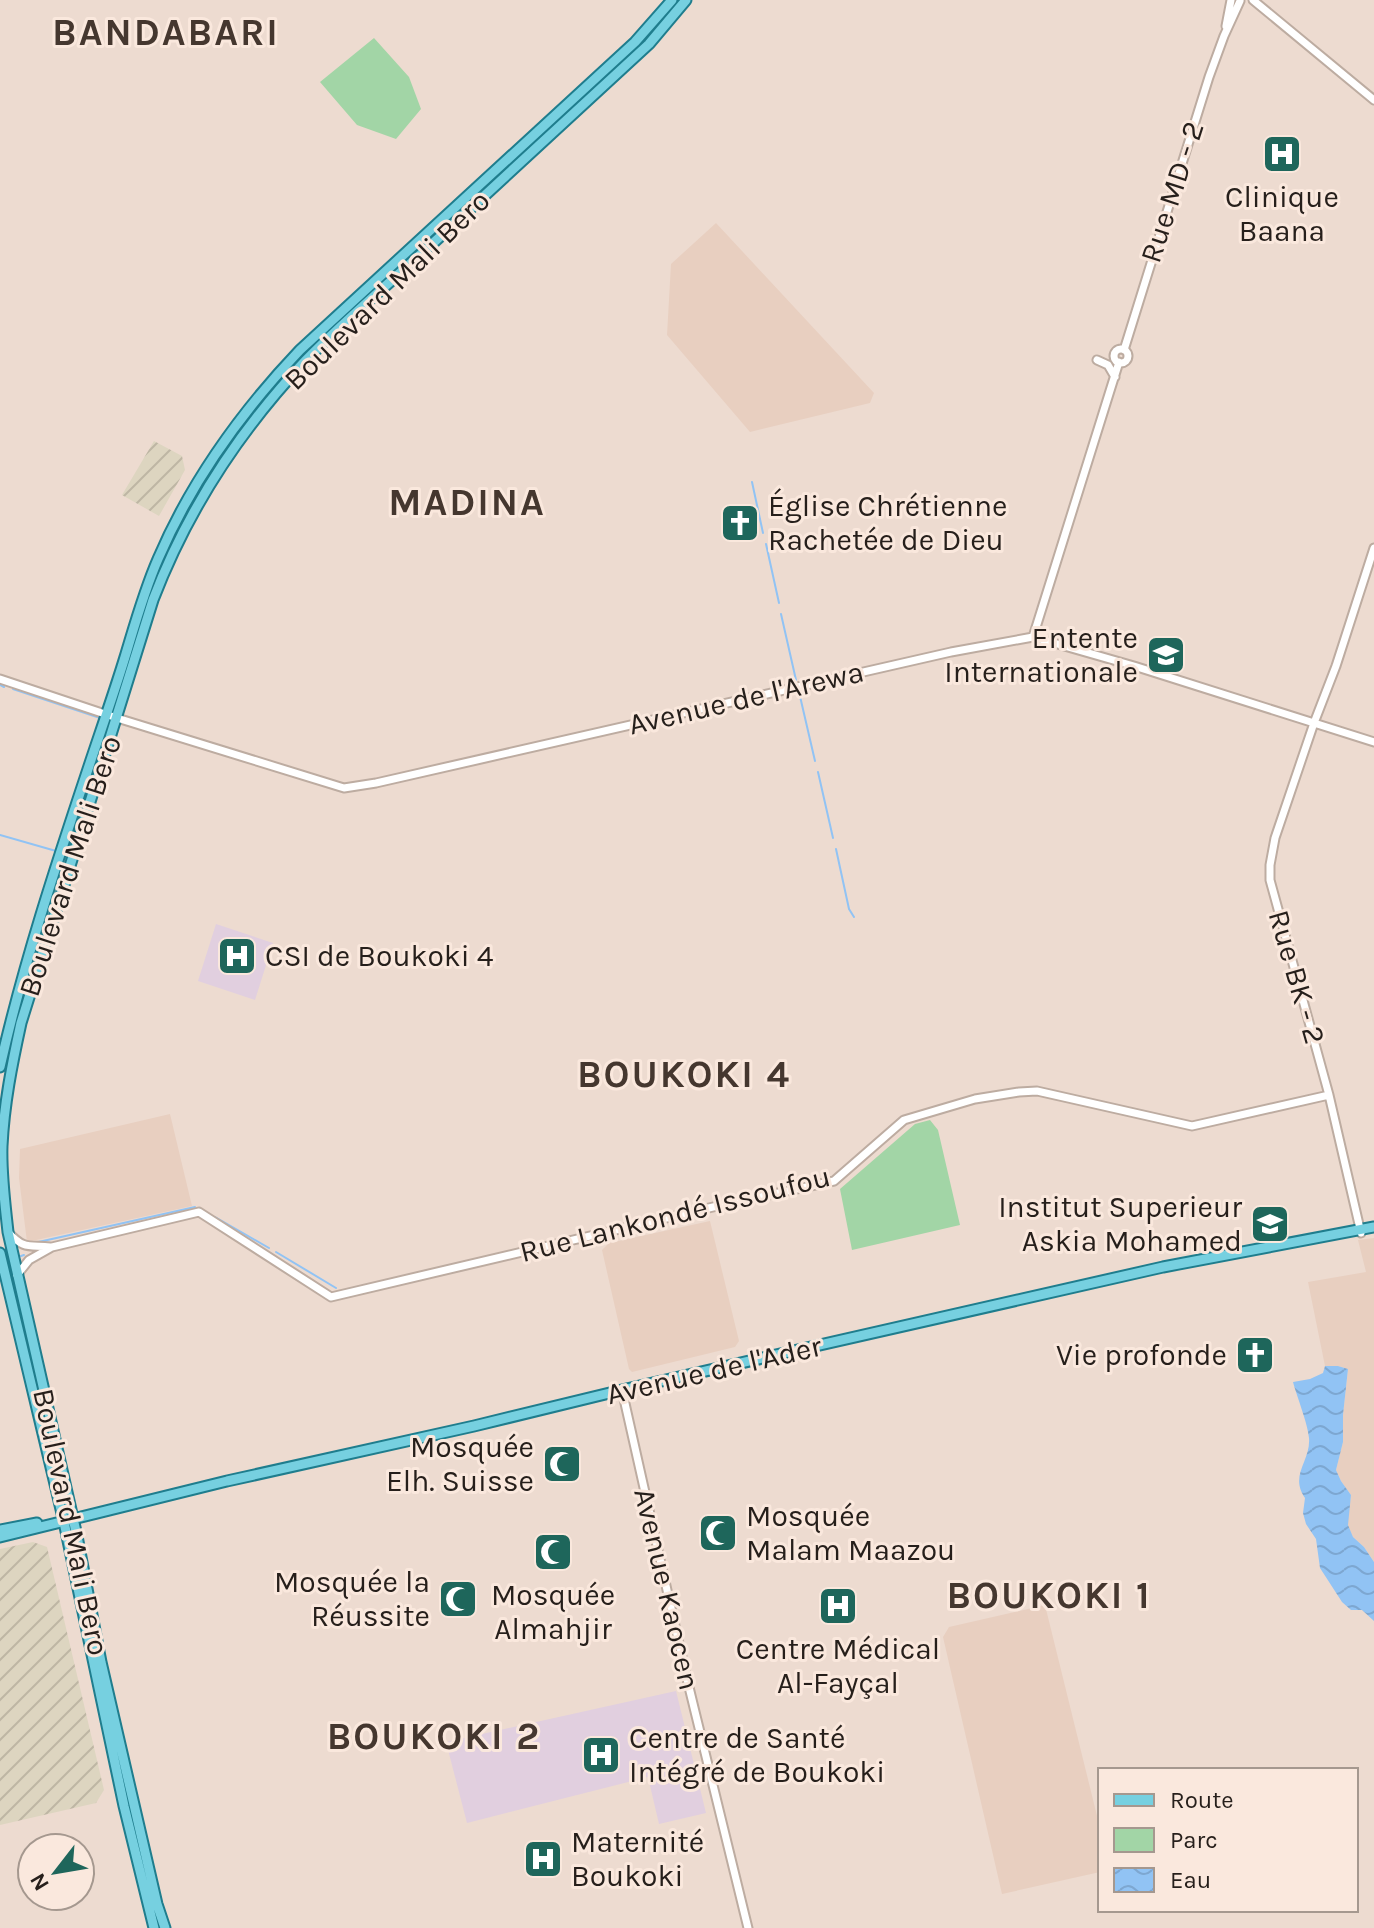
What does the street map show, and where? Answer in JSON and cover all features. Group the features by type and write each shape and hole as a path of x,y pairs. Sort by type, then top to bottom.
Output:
{"main road":[{"name":"Boulevard Mali Bero","path":"512,163 635,42 672,0"},
{"name":"Boulevard Mali Bero","path":"154,1928 124,1806 8,1232 2,1146 7,1086 21,1023 112,716 142,602 171,531 228,437 300,350 649,44 686,0"},
{"name":"Boulevard Mali Bero","path":"0,1067 43,910 112,716"},
{"name":"Avenue de l'Ader","path":"66,1520 1163,1267 1374,1229"},
{"name":"Boulevard Mali Bero","path":"0,1253 165,1928"},
{"path":"0,1530 66,1520"},
{"path":"0,1537 66,1520"}],"street":[{"path":"1232,0 1255,2 1374,100"},
{"name":"Rue MD - 2","path":"1224,36 1232,0"},
{"name":"Rue MD - 2","path":"1115,377 1119,362 1124,363 1128,358 1124,350 1204,91 1224,36 1242,0"},
{"path":"1033,637 1115,377 1108,365 1097,360"},
{"name":"Rue BK - 2","path":"1359,1231 1329,1095 1280,920 1270,871 1275,838 1374,548"},
{"name":"Avenue de l'Arewa","path":"0,679 336,786 352,788 951,652 1033,637 1374,742"},
{"name":"Rue Lankondé Issoufou","path":"52,1247 199,1212 331,1297 834,1181 904,1120 975,1099 1037,1091 1192,1126 1329,1095"},
{"path":"8,1232 19,1244 27,1247 52,1247"},
{"path":"17,1275 29,1260 52,1247"},
{"name":"Avenue Kaocen","path":"622,1390 683,1665 748,1928"}],"shaded area":[{"path":"716,223 874,393 870,403 750,432 667,335 671,264"},
{"path":"154,441 182,456 185,470 159,516 122,495"},
{"name":"CSI de Boukoki 4","path":"216,924 273,943 255,1000 198,981"},
{"path":"170,1114 192,1206 27,1242 19,1178 20,1149"},
{"path":"710,1221 739,1341 735,1347 632,1372 602,1250 609,1243"},
{"path":"1374,1238 1374,1562 1347,1525 1351,1495 1336,1470 1343,1442 1348,1369 1325,1366 1308,1282 1366,1272 1358,1240"},
{"path":"33,1542 47,1547 104,1790 96,1803 0,1825 0,1549"},
{"path":"1045,1605 1098,1820 1098,1872 1002,1894 943,1637 949,1627"},
{"path":"676,1691 706,1813 659,1824 648,1777 467,1823 446,1742"}],"green space":[{"path":"374,38 409,77 421,109 396,139 357,125 320,82"},
{"path":"930,1120 938,1130 960,1225 852,1250 840,1189 915,1124"}],"water":[{"path":"1325,1366 1348,1369 1343,1442 1336,1470 1351,1495 1348,1525 1353,1537 1374,1562 1374,1621 1362,1610 1351,1610 1342,1602 1320,1568 1316,1539 1303,1513 1305,1498 1299,1482 1309,1438 1293,1382 1323,1373"}],"waterway":[{"path":"752,482 763,533"},
{"path":"766,544 779,603"},
{"path":"781,614 796,680"},
{"path":"0,685 4,687"},
{"path":"13,689 100,718"},
{"path":"799,692 815,761"},
{"path":"818,772 833,838"},
{"path":"0,835 56,851"},
{"path":"836,849 849,909 854,917"},
{"path":"34,1243 195,1207"},
{"path":"215,1217 269,1248"},
{"path":"276,1252 336,1288"}],"place":[{"name":"Clinique Baana","path":"1282,154"},
{"name":"Église Chrétienne Rachetée de Dieu","path":"740,523"},
{"name":"Entente Internationale","path":"1166,655"},
{"name":"CSI de Boukoki 4","path":"237,956"},
{"name":"Institut Superieur Askia Mohamed","path":"1270,1224"},
{"name":"Vie profonde","path":"1255,1355"},
{"name":"Mosquée Elh. Suisse","path":"562,1464"},
{"name":"Mosquée Malam Maazou","path":"718,1533"},
{"name":"Mosquée Almahjir","path":"553,1552"},
{"name":"Mosquée la Réussite","path":"458,1599"},
{"name":"Centre Médical Al-Fayçal","path":"838,1606"},
{"name":"Centre de Santé Intégré de Boukoki","path":"601,1755"},
{"name":"Maternité Boukoki","path":"543,1859"}],"district":[{"name":"BANDABARI","path":"166,32"},
{"name":"MADINA","path":"467,502"},
{"name":"BOUKOKI 4","path":"684,1074"},
{"name":"BOUKOKI 1","path":"1049,1595"},
{"name":"BOUKOKI 2","path":"434,1736"}]}
